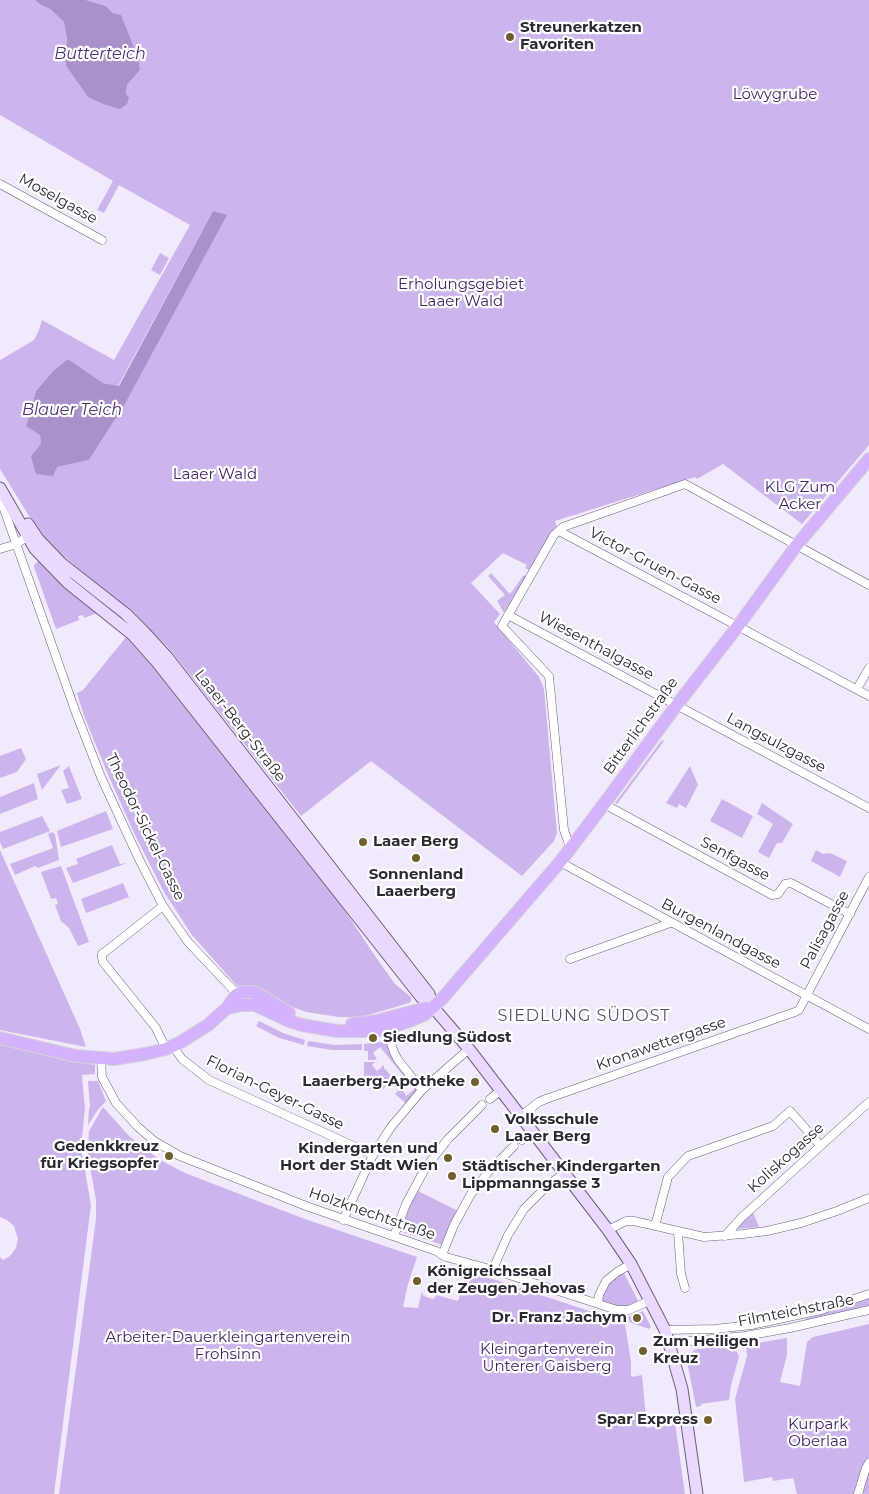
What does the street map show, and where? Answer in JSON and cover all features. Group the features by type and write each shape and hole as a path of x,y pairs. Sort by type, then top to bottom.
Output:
{"main road":[{"name":"Bitterlichstraße","path":"433,1007 447,994 560,862 604,804 673,704 738,626 796,546 866,467"},
{"name":"Laaer-Berg-Straße","path":"0,486 33,539 132,620 167,658 429,994 433,1007 501,1090 608,1230 631,1264 665,1330 682,1389 698,1494"},
{"path":"0,1038 76,1056 101,1058 138,1056 170,1047 203,1028 227,1008 236,995 247,992 256,993 292,1014 319,1022 371,1022 433,1007"},
{"path":"227,1008 255,1005 289,1021 320,1029 371,1031 386,1029 412,1020 433,1007"}],"street":[{"name":"Moselgasse","path":"0,184 102,240"},
{"path":"570,847 564,830 549,676 502,626 554,535 563,527 685,484 869,585"},
{"name":"Theodor-Sickel-Gasse","path":"0,498 71,699 101,777 139,859 164,906 188,942 236,995"},
{"name":"Victor-Gruen-Gasse","path":"559,531 869,696"},
{"path":"0,548 33,539"},
{"path":"24,566 33,539"},
{"name":"Wiesenthalgasse","path":"508,615 673,704"},
{"path":"857,689 869,668"},
{"name":"Langsulzgasse","path":"673,704 869,808"},
{"name":"Senfgasse","path":"604,804 772,895 778,894 785,884 791,883 850,914"},
{"name":"Burgenlandgasse","path":"560,862 869,1029"},
{"name":"Palisagasse","path":"805,996 869,878"},
{"name":"Florian-Geyer-Gasse","path":"164,906 102,954 102,958 103,962 170,1047 209,1080 373,1155"},
{"path":"570,959 670,923"},
{"path":"236,995 255,1005"},
{"name":"Kronawettergasse","path":"521,1116 546,1099 795,1012 805,996"},
{"path":"386,1029 398,1060 422,1090"},
{"path":"344,1220 373,1155 390,1127 422,1090 469,1050"},
{"name":"Holzknechtstraße","path":"101,1058 102,1077 111,1096 138,1127 154,1141 200,1165 344,1220 436,1251 442,1255 598,1304 623,1311 651,1300"},
{"path":"490,1099 501,1090"},
{"name":"Koliskogasse","path":"725,1236 741,1218 869,1102"},
{"path":"394,1236 406,1204 426,1166 448,1139 482,1105"},
{"path":"655,1226 668,1177 688,1156 772,1126 790,1111 820,1146"},
{"path":"522,1140 533,1132"},
{"path":"442,1255 454,1225 471,1194 489,1171 514,1146"},
{"path":"493,1270 508,1235 524,1209 545,1188 565,1172"},
{"path":"608,1230 626,1221 634,1221 704,1237 725,1236 786,1227 830,1214 869,1198"},
{"path":"678,1232 681,1274 685,1288"},
{"path":"598,1304 599,1295 606,1281 631,1264"},
{"name":"Filmteichstraße","path":"665,1330 715,1329 751,1325 821,1310 869,1294"},
{"name":"Filmteichstraße","path":"669,1343 745,1336 869,1310"},
{"path":"858,1494 869,1463"}],"green space":[{"name":"Erholungsgebiet Laaer Wald","path":"0,0 35,0 50,9 64,22 67,40 66,66 88,97 126,94 127,85 140,70 138,57 121,16 113,13 106,6 86,0 869,0 869,445 802,524 723,464 697,479 695,477 555,521 557,527 529,570 525,568 527,565 503,553 471,583 500,614 494,622 539,677 544,689 557,833 554,841 522,876 371,761 301,816 168,647 129,610 55,549 34,524 0,469 0,360 34,340 42,320 114,360 190,225 119,185 104,213 97,210 113,181 0,115","holes":["213,211 226,216 125,404 89,460 57,467 41,444 40,434 26,426 36,391 54,370 68,359 103,383 118,386"]},
{"path":"160,253 169,258 160,275 151,270"},
{"path":"39,560 98,613 84,618 83,615 78,616 79,620 56,629 34,567"},
{"path":"491,573 510,594 523,576 527,575 504,613 497,601 505,595 488,576"},
{"path":"127,636 142,652 333,893 395,984 411,997 409,1003 365,1016 354,1017 339,1017 306,1012 238,987 192,935 164,892 135,835 84,716 77,693 83,690"},
{"path":"662,740 664,741 617,804 615,803"},
{"path":"21,748 26,759 17,772 0,778 0,756"},
{"path":"61,765 42,790 37,774"},
{"path":"69,766 82,799 67,804 61,790 69,788 63,771"},
{"path":"690,766 698,785 686,808 679,804 677,808 666,803"},
{"path":"34,783 38,799 0,814 0,797"},
{"path":"722,799 753,816 742,838 710,821"},
{"path":"762,803 793,824 782,843 777,843 769,858 758,852 773,824 757,814"},
{"path":"106,811 113,829 61,847 57,831"},
{"path":"42,816 50,831 3,849 0,842 0,832"},
{"path":"52,832 55,834 59,860 38,868 35,866 15,875 10,864 53,848 48,834"},
{"path":"112,845 120,864 127,863 73,883 66,868 78,864 76,859"},
{"path":"0,850 80,1029 86,1047 0,1030"},
{"path":"816,850 823,854 830,853 847,861 840,877 811,861"},
{"path":"61,866 89,942 78,946 69,928 61,921 55,905 58,904 56,898 51,899 41,872"},
{"path":"123,883 129,897 86,913 81,899"},
{"path":"259,1021 283,1033 305,1040 304,1045 279,1038 256,1026"},
{"path":"308,1041 335,1045 362,1044 362,1050 332,1050 307,1046"},
{"path":"387,1041 416,1087 417,1092 407,1104 395,1094 401,1087 406,1096 414,1089 380,1047 373,1053 377,1059 375,1060 368,1060 368,1051 364,1051 364,1044"},
{"path":"0,1044 95,1065 95,1074 82,1075 85,1109 81,1148 91,1205 54,1494 0,1494 0,1257 3,1260 10,1256 16,1248 18,1239 14,1226 0,1217"},
{"path":"364,1062 375,1062 372,1065 377,1071 384,1065 384,1068 397,1082 389,1087 387,1085 382,1090 370,1089 364,1083"},
{"path":"88,1081 98,1081 106,1101 88,1125 90,1107"},
{"name":"Arbeiter-Dauerkleingartenverein Frohsinn","path":"103,1107 130,1137 160,1160 185,1173 302,1218 417,1257 403,1307 418,1308 422,1291 426,1297 434,1299 436,1295 458,1301 467,1272 625,1323 631,1376 642,1375 647,1428 675,1423 685,1494 59,1494 96,1219 96,1200 88,1155 89,1131"},
{"path":"416,1190 458,1211 443,1245 399,1231"},
{"path":"753,1212 759,1227 738,1229 737,1226"},
{"path":"623,1271 638,1301 636,1305 622,1309 604,1303 602,1298 610,1281"},
{"path":"869,1297 869,1307 805,1321 805,1319 833,1311"},
{"path":"643,1311 651,1327 649,1329 629,1322 628,1317"},
{"name":"Kurpark Oberlaa","path":"869,1324 869,1494 797,1494 793,1478 773,1481 772,1477 744,1482 735,1399 747,1356 746,1345 787,1338 787,1355 780,1382 800,1386 807,1342 813,1337"},
{"path":"729,1346 736,1349 739,1357 729,1400 701,1404 701,1406 696,1407 687,1362 688,1355 696,1349"}],"water":[{"name":"Butterteich","path":"35,0 86,0 106,6 113,13 121,15 138,57 140,70 127,85 126,94 129,98 127,104 120,109 88,97 66,66 67,40 64,22 50,9"},
{"name":"Blauer Teich","path":"213,211 227,215 125,404 89,460 57,467 53,476 36,474 31,456 41,444 40,435 26,426 36,391 54,370 68,359 103,383 119,386"}],"place":[{"name":"Streunerkatzen Favoriten","path":"510,37"},
{"name":"Laaer Berg","path":"363,842"},
{"name":"Sonnenland Laaerberg","path":"416,858"},
{"name":"Siedlung Südost","path":"373,1038"},
{"name":"Laaerberg-Apotheke","path":"475,1082"},
{"name":"Volksschule Laaer Berg","path":"495,1129"},
{"name":"Gedenkkreuz für Kriegsopfer","path":"169,1156"},
{"name":"Kindergarten und Hort der Stadt Wien","path":"448,1158"},
{"name":"Städtischer Kindergarten Lippmanngasse 3","path":"452,1176"},
{"name":"Königreichssaal der Zeugen Jehovas","path":"417,1281"},
{"name":"Dr. Franz Jachym","path":"637,1318"},
{"name":"Zum Heiligen Kreuz","path":"643,1351"},
{"name":"Spar Express","path":"708,1420"}],"district":[{"name":"SIEDLUNG SÜDOST","path":"584,1016"}],"park label":[{"name":"Löwygrube","path":"775,95"},
{"name":"Laaer Wald","path":"215,475"},
{"name":"KLG Zum Acker","path":"800,496"},
{"name":"Kleingartenverein Unterer Gaisberg","path":"547,1358"}]}
